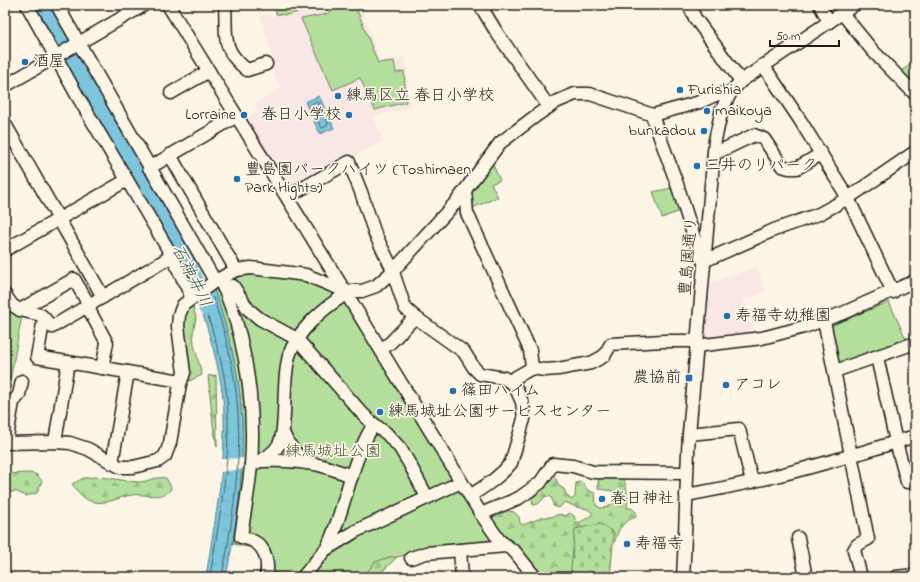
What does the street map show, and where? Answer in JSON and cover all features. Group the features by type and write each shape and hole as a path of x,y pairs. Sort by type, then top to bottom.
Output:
{"street":[{"path":"27,5 55,56 172,256 192,298"},
{"path":"57,5 149,168 219,282 232,307 240,336 247,373 256,463 241,538 254,541 262,548 268,566 266,577"},
{"path":"5,86 144,5"},
{"path":"168,5 287,198 342,294 381,350 481,514 499,540 515,552 535,577"},
{"path":"225,5 226,44 232,55 247,70 266,64"},
{"path":"480,5 497,33 549,107"},
{"path":"689,5 695,18 741,80"},
{"path":"820,5 829,22"},
{"name":"豊島園通り","path":"683,577 685,550 686,474 716,129 722,109 731,92 741,80 854,5"},
{"path":"842,13 872,50 915,94"},
{"path":"763,65 848,198 893,292"},
{"path":"171,94 209,71"},
{"path":"256,463 269,456 279,445 284,433 286,371 289,355 297,339 322,310 342,294 362,291 376,286 392,272 457,201 500,143 549,107 575,94 590,94 654,115 662,114 700,102 715,95 731,92"},
{"path":"654,115 653,118 677,184 700,256 704,261 774,230 819,214 848,198 915,152"},
{"path":"149,168 237,116"},
{"path":"5,124 103,297"},
{"path":"714,154 754,135 764,140 782,166 789,168 797,168 821,154"},
{"path":"170,155 236,270"},
{"path":"287,198 349,162 375,234 391,266 405,308 415,317 464,352 474,368 480,374 504,378 514,384 520,396 524,419 511,463 490,483 470,496"},
{"path":"5,250 127,180"},
{"path":"465,190 467,213 530,350 532,368"},
{"path":"5,295 12,306 20,310 41,315 52,327 172,256"},
{"path":"22,381 19,395 13,402 6,443 55,442 78,445 120,467 133,467 158,461 165,456 170,443 181,381 184,373 178,326 179,315 183,305 236,270 251,268 306,275 342,294"},
{"path":"20,310 74,279 107,343 102,368"},
{"path":"509,381 532,368 551,369 592,364 604,356 611,344 662,341 697,344 762,338 824,320 893,292 915,281"},
{"path":"219,282 232,286 248,309 260,319 297,339 359,410 386,433 400,448 426,497"},
{"path":"381,350 391,342 415,317"},
{"path":"44,318 37,356 181,381"},
{"path":"824,320 868,539 857,545 854,550 861,577"},
{"path":"835,371 915,343"},
{"path":"877,357 896,442 907,482 915,480"},
{"path":"55,442 68,362"},
{"path":"112,463 128,372"},
{"path":"303,577 327,549 336,530 361,448 374,424"},
{"path":"689,434 739,429 752,482"},
{"path":"284,433 292,450 308,464"},
{"path":"686,495 752,482 851,456 915,436"},
{"path":"256,463 277,460 308,464 320,466 352,476"},
{"path":"481,514 519,498 540,483 553,464 573,466 593,472 686,474"},
{"path":"327,549 356,531 426,497 461,482"},
{"path":"798,538 806,577"},
{"path":"411,558 426,553 506,546"},
{"path":"460,550 462,577"},
{"path":"896,577 915,575"}],"shaded area":[{"name":"練馬区立 春日小学校","path":"336,5 360,5 380,60 406,57 409,109 373,116 383,141 290,191 245,119 258,111 254,104 281,88 269,65 267,57 273,58 260,15 288,16"},
{"name":"寿福寺幼稚園","path":"757,266 766,292 743,300 755,332 752,336 706,341 703,338 707,284"}],"green space":[{"path":"275,5 303,5 304,11 287,15 276,14"},
{"path":"349,5 355,5 378,63 394,61 396,73 404,71 406,102 375,110 360,78 333,90 301,19 327,14 331,10"},
{"path":"915,61 915,87 900,72"},
{"path":"492,163 500,180 491,184 498,197 470,209 469,195"},
{"path":"671,188 680,211 662,218 653,192"},
{"name":"練馬城址公園","path":"256,272 308,279 338,292 496,543 418,552 397,557 376,577 257,577 259,574 262,557 253,548 233,544 240,489 242,413 232,351 214,290 237,275"},
{"path":"889,302 907,341 841,365 837,363 831,332 833,325"},
{"path":"192,303 196,318 193,332 194,345 202,375 189,381 182,325 185,315"},
{"path":"9,307 22,316 10,380 5,380 5,308"},
{"path":"216,375 217,447 208,376"},
{"path":"31,473 37,475 42,481 37,493 26,496 15,491 5,494 5,474"},
{"path":"623,476 628,504 627,508 632,508 636,512 636,517 624,523 615,541 608,545 580,526 578,527 573,577 545,577 515,544 502,538 493,522 492,518 503,510 514,512 519,517 520,523 523,525 543,517 551,517 560,514 565,516 570,513 574,516 576,522 581,522 593,514 588,509 576,507 565,502 559,508 553,506 551,497 546,496 538,504 533,505 532,499 555,477 559,486 564,489 571,500 575,497 576,483 580,482 584,484 587,490 595,493 596,505 600,508 608,507 614,502 613,491 598,488 600,477"},
{"path":"94,477 138,482 166,478 171,489 167,493 158,496 132,495 107,502 96,502 84,498 72,484 84,478"},
{"path":"601,524 614,533 610,577 570,577 575,529"},
{"path":"389,557 397,557 376,577 363,577 375,562"}],"water":[{"path":"319,96 334,128 320,134 305,102"},
{"path":"214,290 232,351 242,413 239,502 226,577 206,577 220,488 224,443 224,420 223,398 219,373 210,336 198,300"}],"pier":[{"path":"244,458 243,469 220,472 221,459"}],"waterway":[{"name":"石神井川","path":"41,5 94,96 192,274 207,308"}],"place":[{"name":"酒屋","path":"25,62"},
{"name":"Furishia","path":"680,90"},
{"name":"練馬区立 春日小学校","path":"338,96"},
{"name":"maikoya","path":"707,111"},
{"name":"Lorraine","path":"244,115"},
{"name":"春日小学校","path":"349,115"},
{"name":"bunkadou","path":"704,131"},
{"name":"三井のリパーク","path":"697,166"},
{"name":"豊島園パークハイツ (Toshimaen Park Hights)","path":"237,179"},
{"name":"寿福寺幼稚園","path":"727,316"},
{"name":"農協前","path":"689,378"},
{"name":"アコレ","path":"726,385"},
{"name":"篠田ハイム","path":"453,391"},
{"name":"練馬城址公園サービスセンター","path":"380,412"},
{"name":"春日神社","path":"602,499"},
{"name":"寿福寺","path":"627,544"}]}
